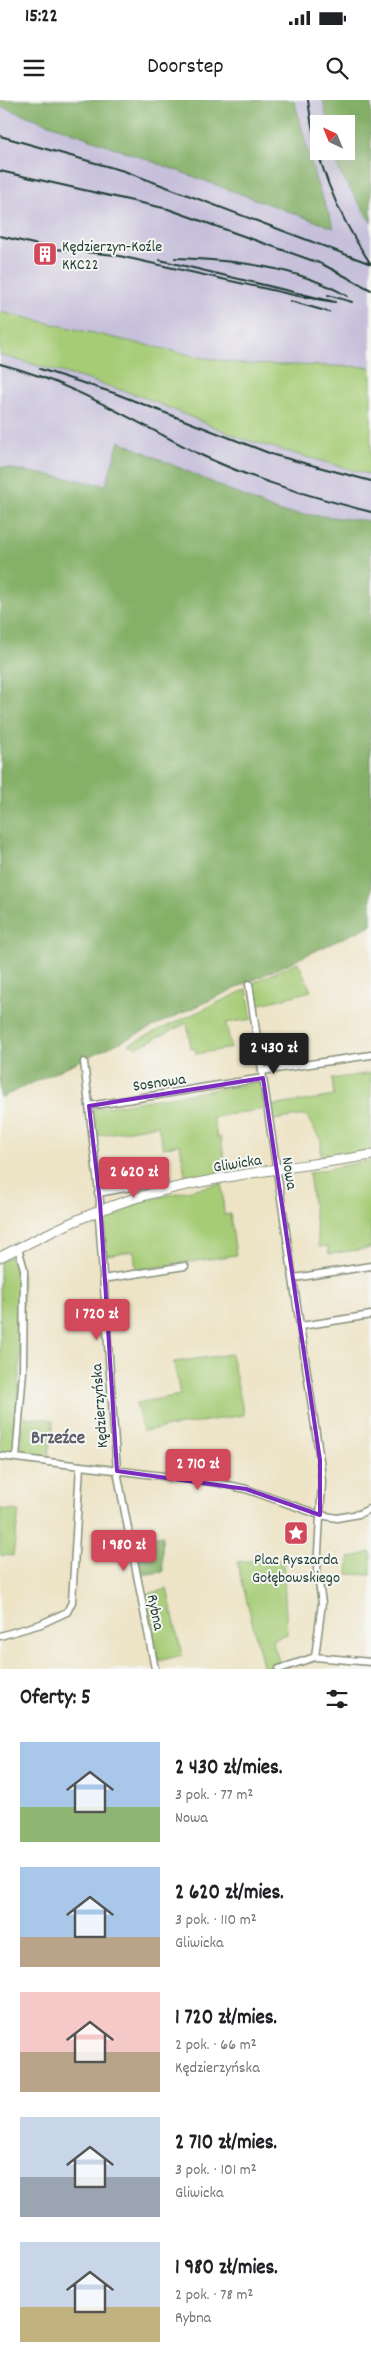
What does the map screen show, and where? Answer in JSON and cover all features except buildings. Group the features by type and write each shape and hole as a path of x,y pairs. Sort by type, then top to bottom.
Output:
{"main road":[{"name":"Gliwicka","path":"0,1257 100,1211 173,1188 371,1155"}],"street":[{"name":"Nowa","path":"249,984 320,1460 322,1482 317,1570 322,1603 315,1657"},
{"path":"263,1075 371,1056"},
{"name":"Kędzierzyńska","path":"84,1062 100,1211 117,1471"},
{"name":"Sosnowa","path":"89,1106 263,1075"},
{"path":"98,1194 164,1181"},
{"path":"16,1458 23,1371 24,1278 24,1269 18,1248"},
{"path":"103,1279 185,1266"},
{"path":"294,1278 371,1266"},
{"path":"301,1326 371,1315"},
{"path":"0,1456 219,1483 246,1489 320,1515 337,1518 359,1514 371,1508"},
{"path":"0,1636 41,1624 67,1612 72,1602 80,1466"},
{"name":"Rybna","path":"117,1471 155,1669"},
{"path":"279,1669 315,1657 371,1662"}],"highlighted area":[{"path":"263,1078 320,1460 320,1515 246,1489 117,1471 100,1202 89,1106"}],"shaded area":[{"path":"0,100 323,100 326,115 310,115 310,160 336,160 340,173 371,214 371,521 279,512 119,441 106,485 0,469"}],"green space":[{"path":"0,100 294,100 316,181 334,228 0,106"},
{"path":"323,100 371,100 371,222 340,173 336,160 355,160 355,115 326,115"},
{"path":"0,312 199,357 243,364 371,367 371,475 243,439 143,397 0,355"},
{"path":"119,441 279,512 371,521 371,925 0,1098 0,467 106,485"},
{"path":"298,962 311,991 254,1006 253,989 255,982"},
{"path":"247,989 252,1019 226,1023 231,1048 196,1054 195,1048 191,1049 187,1023 137,1047 129,1044"},
{"path":"371,1073 371,1151 321,1160 321,1141 306,1115 273,1120 271,1106 334,1096 332,1079"},
{"path":"261,1082 265,1109 213,1117 217,1138 220,1137 228,1173 186,1181 180,1144 163,1148 158,1125 96,1136 94,1109"},
{"path":"371,1160 371,1248 329,1254 328,1246 319,1247 309,1173"},
{"path":"222,1183 224,1215 230,1214 236,1255 136,1270 134,1251 106,1255 104,1216 133,1203"},
{"path":"16,1254 21,1271 22,1299 14,1454 0,1452 0,1261"},
{"path":"231,1354 244,1415 143,1431 136,1403 180,1395 174,1362"},
{"path":"24,1417 54,1420 48,1458 20,1456"},
{"path":"0,1509 19,1511 13,1556 0,1555"},
{"path":"162,1535 163,1572 140,1575 134,1540"},
{"path":"371,1552 371,1575 348,1574 349,1558"},
{"path":"283,1558 287,1634 272,1640 280,1664 264,1669 237,1562"},
{"path":"167,1589 182,1655 159,1661 143,1595"}],"railway":[{"path":"308,100 316,144 329,186 348,226 371,264"},
{"path":"0,136 124,171 371,264"},
{"path":"0,171 168,209 322,264 371,290"},
{"path":"0,236 55,249 115,255 298,296 335,302 160,260"},
{"path":"175,258 263,266 307,278 347,296"},
{"path":"328,295 352,302"},
{"path":"290,301 329,312"},
{"path":"0,364 27,372 78,392 201,455 243,473 306,494 371,512"},
{"path":"40,369 114,393 274,455 371,481"}],"place":[{"name":"Kędzierzyn-Koźle KKC22","path":"45,254"},
{"name":"Plac Ryszarda Gołębowskiego","path":"296,1533"}],"district":[{"name":"Brzeźce","path":"58,1436"}]}
